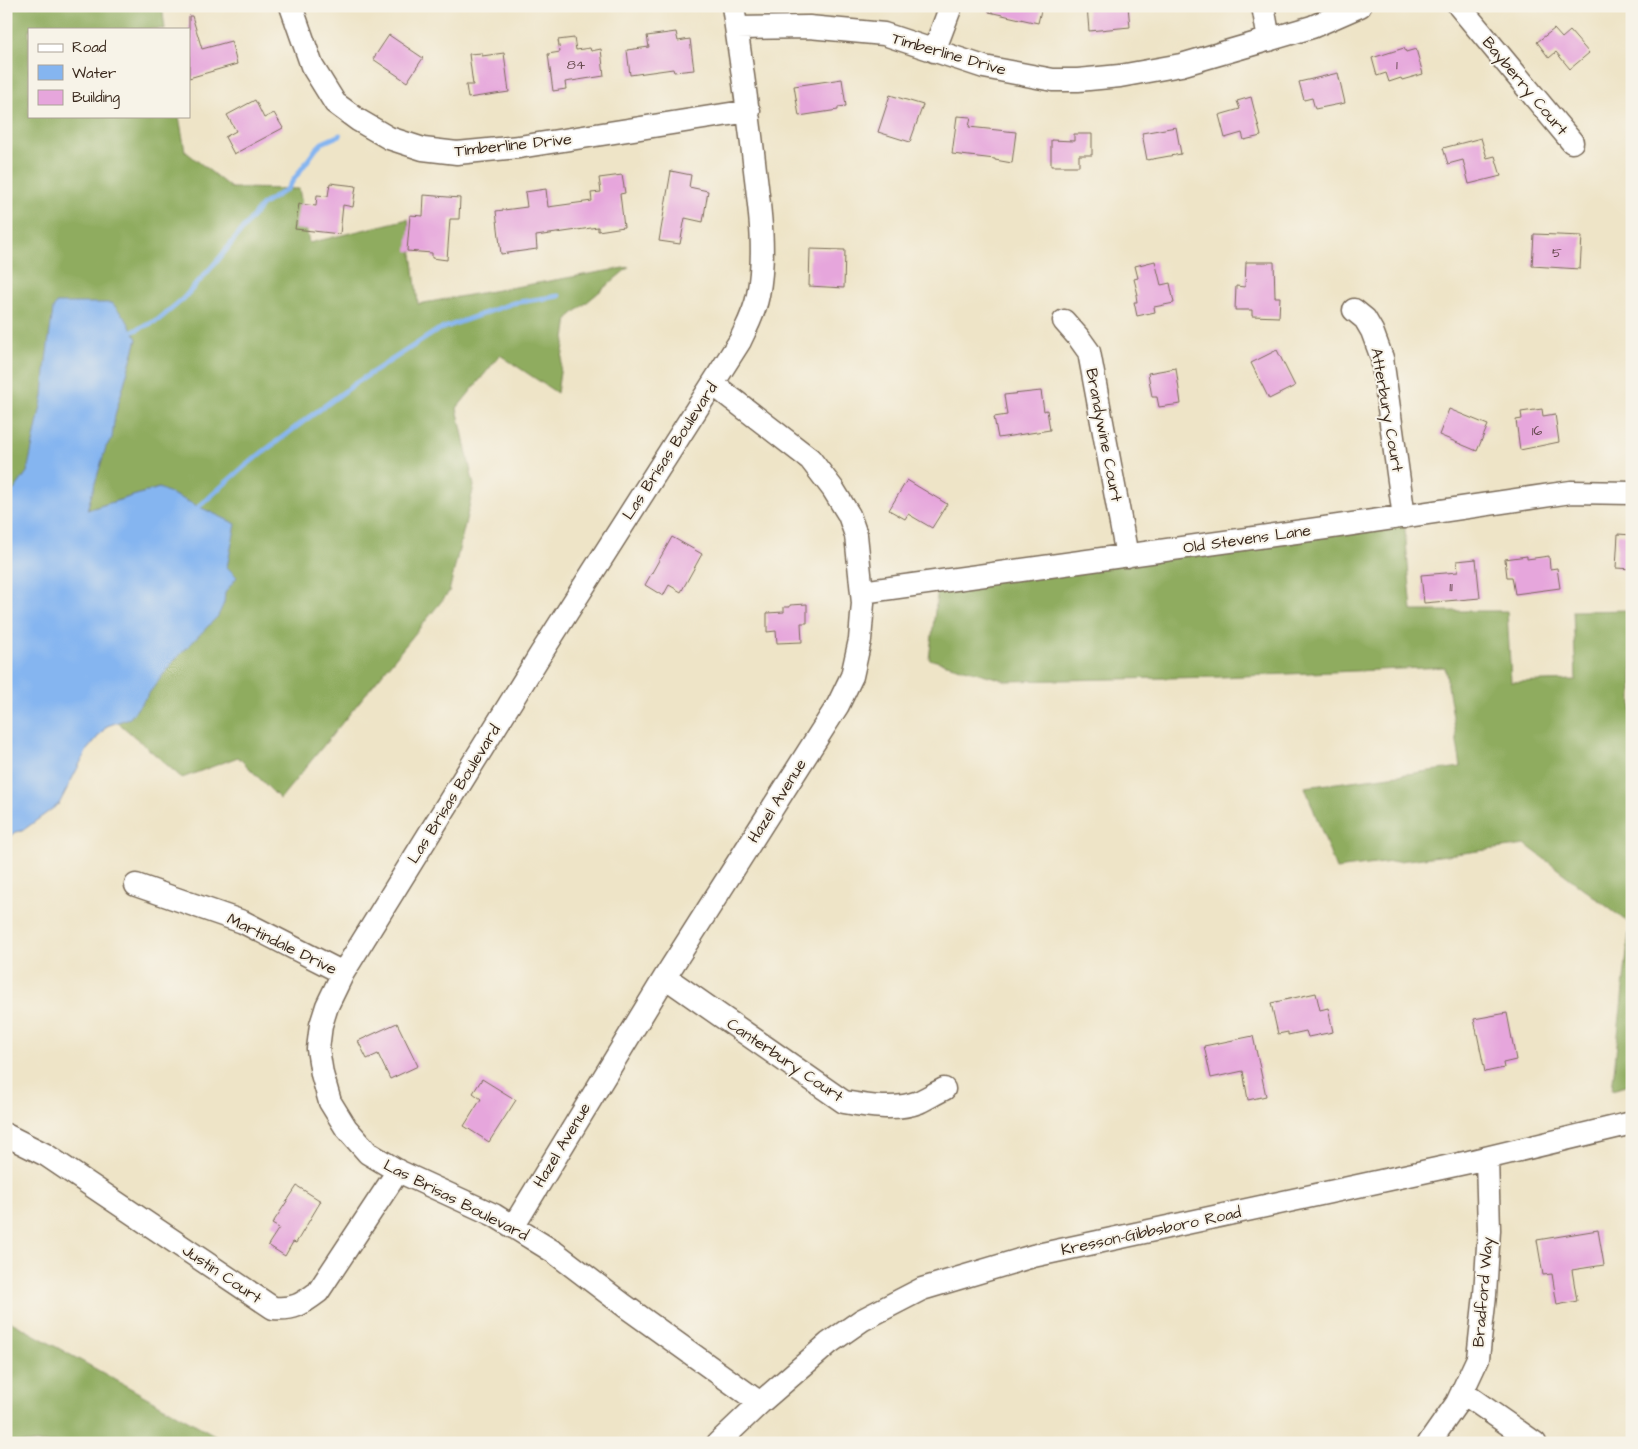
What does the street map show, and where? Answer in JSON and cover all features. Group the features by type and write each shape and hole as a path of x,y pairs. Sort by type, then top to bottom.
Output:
{"street":[{"name":"Timberline Drive","path":"291,6 312,66 335,103 358,120 388,138 423,149 457,154 519,147 749,111"},
{"name":"Las Brisas Boulevard","path":"733,6 749,111 762,229 760,280 753,315 740,341 540,655 343,973 327,1006 321,1025 318,1049 322,1074 330,1102 346,1128 368,1153 398,1171 494,1215 554,1252 625,1306 760,1403"},
{"path":"934,51 951,6"},
{"path":"1263,6 1269,40"},
{"name":"Timberline Drive","path":"737,28 809,27 884,34 984,67 1053,80 1078,80 1120,76 1181,64 1312,27 1360,6"},
{"name":"Bayberry Court","path":"1459,6 1572,142"},
{"name":"Atterbury Court","path":"1354,310 1365,319 1372,331 1382,358 1404,517"},
{"name":"Brandywine Court","path":"1064,321 1089,352 1127,556"},
{"name":"Hazel Avenue","path":"513,1227 665,977 838,705 852,676 860,640 863,603 856,535 849,515 833,489 810,459 713,384"},
{"name":"Old Stevens Lane","path":"862,592 1571,492 1632,494"},
{"name":"Martindale Drive","path":"136,885 243,922 343,973"},
{"name":"Canterbury Court","path":"665,977 844,1102 868,1107 893,1107 917,1103 944,1089"},
{"name":"Kresson-Gibbsboro Road","path":"718,1443 760,1403 829,1343 862,1320 922,1289 1034,1256 1487,1158 1632,1123"},
{"name":"Justin Court","path":"6,1135 46,1155 273,1308 287,1310 318,1292 398,1171"},
{"name":"Bradford Way","path":"1429,1443 1457,1403 1478,1358 1485,1295 1488,1230 1487,1158"},
{"path":"1462,1392 1535,1443"}],"green space":[{"path":"6,6 162,6 165,28 28,28 28,118 179,118 185,151 231,188 299,189 309,243 408,219 418,304 629,267 568,318 557,393 500,355 457,408 474,486 449,592 280,799 238,757 182,778 114,719 159,488 87,510 137,339 6,507"},
{"path":"1404,519 1412,611 1507,611 1511,682 1576,680 1573,611 1632,610 1632,1084 1612,1090 1630,924 1526,845 1336,869 1305,787 1461,767 1445,667 1220,677 1007,681 929,659 938,587"},
{"path":"6,1319 229,1443 6,1443"}],"water":[{"path":"56,303 112,303 126,319 137,339 115,415 112,438 106,447 87,510 159,488 236,524 227,567 237,577 225,593 224,603 218,616 173,662 130,718 107,726 87,750 59,804 22,831 15,832 6,840 6,498 27,472 43,396 53,309"}],"building":[{"path":"989,6 1042,6 1038,23 989,12"},
{"path":"1087,6 1128,6 1130,27 1089,31"},
{"path":"189,16 192,16 202,49 231,41 237,64 190,78"},
{"path":"1554,29 1562,38 1570,31 1589,53 1570,69 1556,52 1549,58 1537,42"},
{"path":"676,32 678,41 690,39 694,70 674,72 673,69 630,75 627,50 649,47 647,36"},
{"path":"389,35 423,58 407,82 373,59"},
{"path":"574,38 576,50 590,48 591,51 601,49 604,76 565,82 566,89 553,91 548,54 560,52 558,40"},
{"path":"1404,48 1406,52 1416,49 1423,74 1389,82 1386,73 1377,76 1372,58"},
{"path":"482,53 482,56 504,53 509,92 468,98 466,85 473,85 469,54"},
{"path":"1338,73 1345,103 1315,109 1312,98 1304,100 1299,82"},
{"path":"842,79 846,106 838,107 838,110 799,116 794,86"},
{"path":"890,95 923,105 910,142 878,132"},
{"path":"1251,97 1261,136 1244,140 1242,133 1225,138 1219,115 1240,109 1237,101"},
{"path":"255,100 264,118 274,113 283,128 234,154 225,137 236,131 227,115"},
{"path":"957,116 971,117 969,127 1016,132 1012,163 952,154"},
{"path":"1176,127 1181,154 1147,160 1142,133"},
{"path":"1074,134 1092,134 1092,155 1079,155 1079,166 1051,166 1051,140 1074,141"},
{"path":"1481,138 1487,158 1495,156 1501,176 1469,184 1463,160 1448,164 1443,148"},
{"path":"671,171 691,175 689,187 708,191 703,222 685,218 680,244 659,241"},
{"path":"622,175 625,193 620,194 624,227 598,231 598,227 536,236 537,249 501,254 496,211 527,207 525,192 546,189 548,207 592,201 591,193 601,192 599,178"},
{"path":"330,183 356,186 353,207 343,205 340,234 295,229 299,204 316,206 317,195 328,196"},
{"path":"424,195 460,198 459,219 450,219 447,260 432,258 432,253 407,251 410,215 423,216"},
{"path":"1534,234 1582,236 1580,269 1532,266"},
{"path":"810,249 845,250 844,288 809,286"},
{"path":"1155,261 1161,285 1170,283 1174,303 1154,307 1155,312 1137,316 1134,302 1137,302 1136,295 1138,295 1134,279 1138,278 1135,266"},
{"path":"1246,262 1274,262 1275,297 1280,297 1279,317 1252,316 1252,310 1235,310 1236,286 1245,287"},
{"path":"1277,350 1295,386 1269,399 1251,363"},
{"path":"1176,368 1181,404 1159,407 1157,397 1152,397 1148,373"},
{"path":"1041,391 1044,411 1047,410 1050,430 998,438 994,417 1007,415 1004,395"},
{"path":"1449,409 1488,425 1477,451 1439,435"},
{"path":"1542,409 1543,416 1555,414 1559,442 1520,450 1516,420 1522,419 1521,412"},
{"path":"907,480 947,504 932,528 908,514 905,519 889,510"},
{"path":"1618,534 1632,535 1632,569 1616,568"},
{"path":"672,537 702,554 681,592 669,585 663,596 645,585"},
{"path":"1527,556 1527,559 1549,556 1550,569 1557,568 1560,588 1515,594 1512,577 1507,577 1505,559"},
{"path":"1476,559 1480,598 1424,603 1421,575 1458,572 1457,561"},
{"path":"807,604 807,623 801,623 802,642 777,643 776,631 767,632 767,613 784,612 784,607 790,607 790,605"},
{"path":"1316,993 1320,1010 1328,1008 1333,1032 1308,1037 1306,1031 1288,1035 1288,1032 1278,1034 1271,1003"},
{"path":"1507,1013 1516,1060 1503,1063 1504,1068 1485,1072 1474,1019"},
{"path":"397,1023 418,1066 390,1079 378,1054 367,1059 358,1041"},
{"path":"1253,1036 1266,1096 1248,1100 1243,1071 1211,1078 1204,1046"},
{"path":"482,1079 516,1100 489,1142 464,1126 481,1099 473,1093"},
{"path":"297,1186 321,1201 296,1243 293,1242 285,1256 268,1245 279,1228 272,1224"},
{"path":"1598,1230 1604,1265 1572,1270 1577,1301 1557,1305 1552,1274 1543,1275 1537,1240"}],"waterway":[{"path":"127,334 158,320 183,299 218,260 262,205 287,189 322,143 340,135"},
{"path":"195,510 246,465 304,421 356,383 438,330 513,303 559,296"}]}
